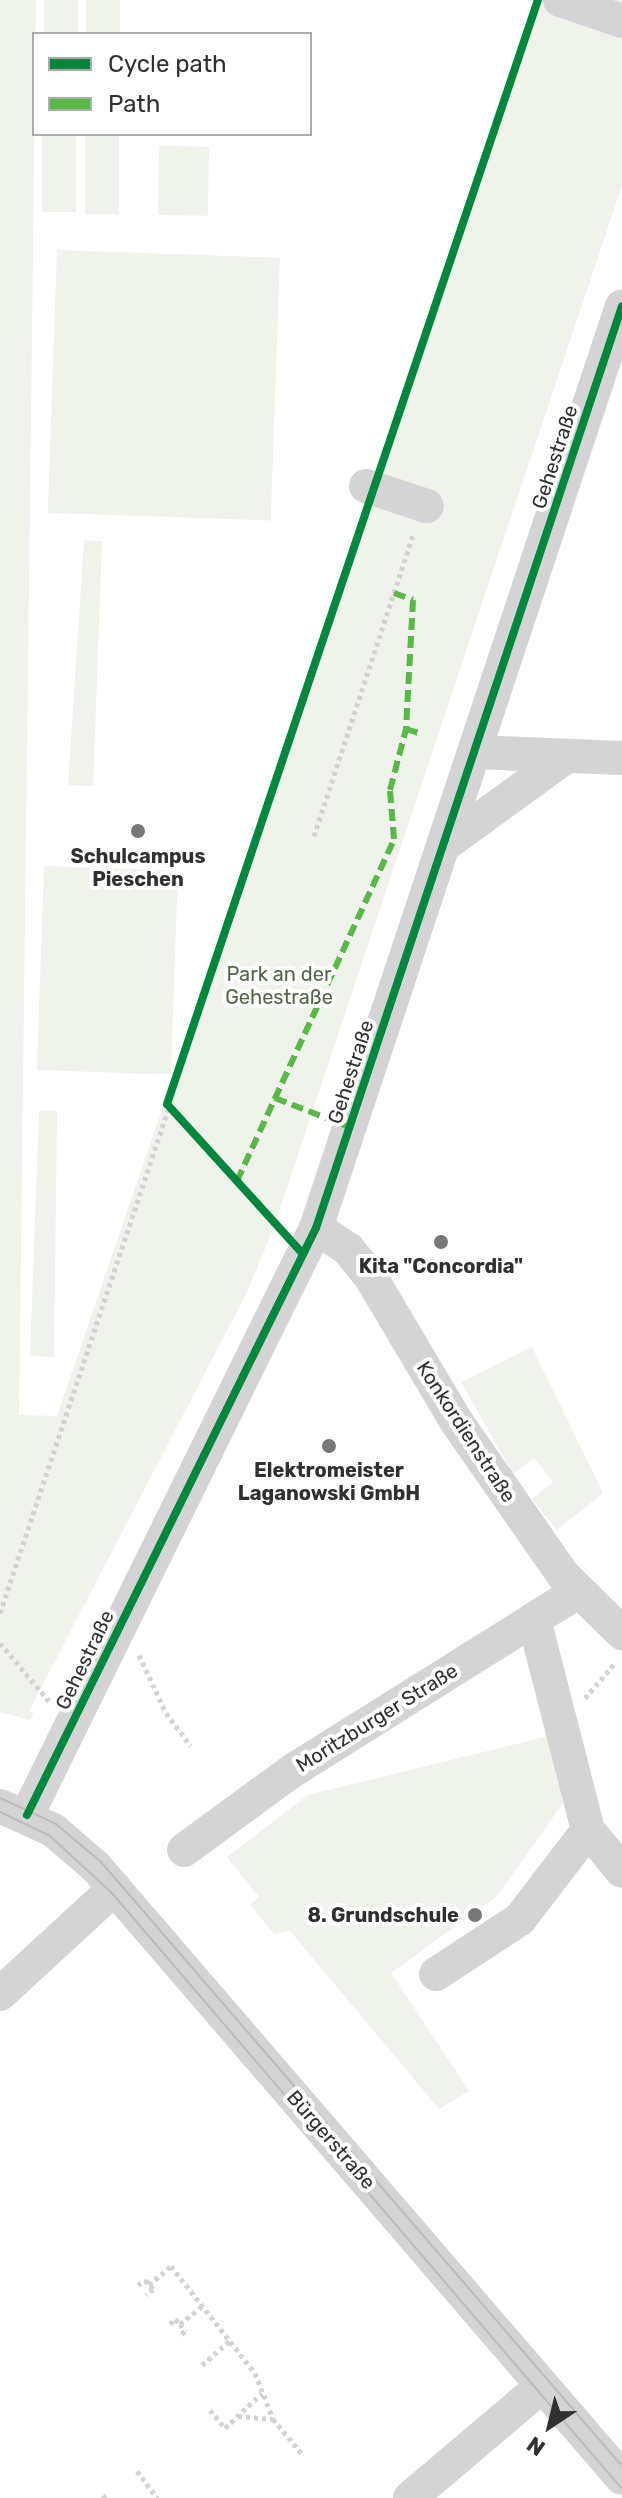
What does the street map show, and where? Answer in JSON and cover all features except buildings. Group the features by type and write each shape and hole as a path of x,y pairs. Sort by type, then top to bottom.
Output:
{"street":[{"path":"560,0 622,21"},
{"name":"Gehestraße","path":"13,1810 112,1640 316,1228 622,306"},
{"path":"366,486 425,506"},
{"path":"474,752 622,758"},
{"path":"443,846 567,756"},
{"name":"Konkordienstraße","path":"316,1228 348,1249 370,1276 456,1421 576,1593 622,1633"},
{"name":"Moritzburger Straße","path":"184,1850 292,1771 576,1593"},
{"path":"534,1619 588,1830 622,1871"},
{"name":"Bürgerstraße","path":"13,1810 78,1850 115,1888 622,2478"},
{"path":"436,1974 520,1919 588,1830"},
{"path":"0,1994 115,1888"},
{"path":"410,2498 542,2386"}],"path":[{"path":"314,836 425,506"},
{"path":"0,1613 169,1107"},
{"path":"112,1640 143,1657 166,1713 191,1746"},
{"path":"0,1643 44,1695"},
{"path":"561,1726 622,1654"},
{"path":"149,2285 171,2266 255,2373 273,2419 303,2455"},
{"path":"138,2285 145,2280 153,2289 146,2295"},
{"path":"180,2324 202,2306"},
{"path":"170,2324 175,2319 180,2324 185,2331 179,2336"},
{"path":"202,2365 230,2341"},
{"path":"210,2410 225,2428 262,2393"},
{"path":"238,2416 273,2419"},
{"path":"137,2471 157,2498"}],"green space":[{"name":"Park an der Gehestraße","path":"0,0 36,0 36,32 32,32 34,136 19,1415 57,1416 542,0 622,0 622,185 272,1232 247,1292 29,1711 34,1714 30,1720 0,1712"},
{"path":"44,0 78,0 78,32 44,32"},
{"path":"86,0 120,0 120,32 86,32"},
{"path":"42,136 76,136 76,212 42,212"},
{"path":"85,136 119,136 119,214 85,214"},
{"path":"159,146 209,147 208,216 158,215"},
{"path":"57,250 280,258 271,521 48,513"},
{"path":"84,540 102,541 93,786 68,785"},
{"path":"44,866 178,871 171,1075 37,1070"},
{"path":"39,1111 57,1111 54,1357 30,1356"},
{"path":"532,1347 603,1493 557,1530 532,1499 553,1482 534,1458 513,1474 461,1382"},
{"path":"553,1735 563,1803 497,1896 391,1973 469,2091 439,2109 290,1931 274,1934 250,1905 259,1897 227,1857 308,1795"}],"tram line":[{"path":"0,1798 56,1824 101,1862 622,2466"},
{"path":"0,1812 50,1836 111,1892 622,2489"}],"marked path":[{"path":"394,593 413,600 406,729 421,734"},
{"path":"237,1181 394,839 390,790 406,729"},
{"path":"275,1098 349,1127"}],"cycle path":[{"path":"303,1254 167,1104 538,0"},
{"path":"27,1815 316,1228 622,306"}],"place":[{"name":"Schulcampus Pieschen","path":"138,831"},
{"name":"Kita \"Concordia\"","path":"441,1242"},
{"name":"Elektromeister Laganowski GmbH","path":"329,1446"},
{"name":"8. Grundschule","path":"475,1915"}]}
